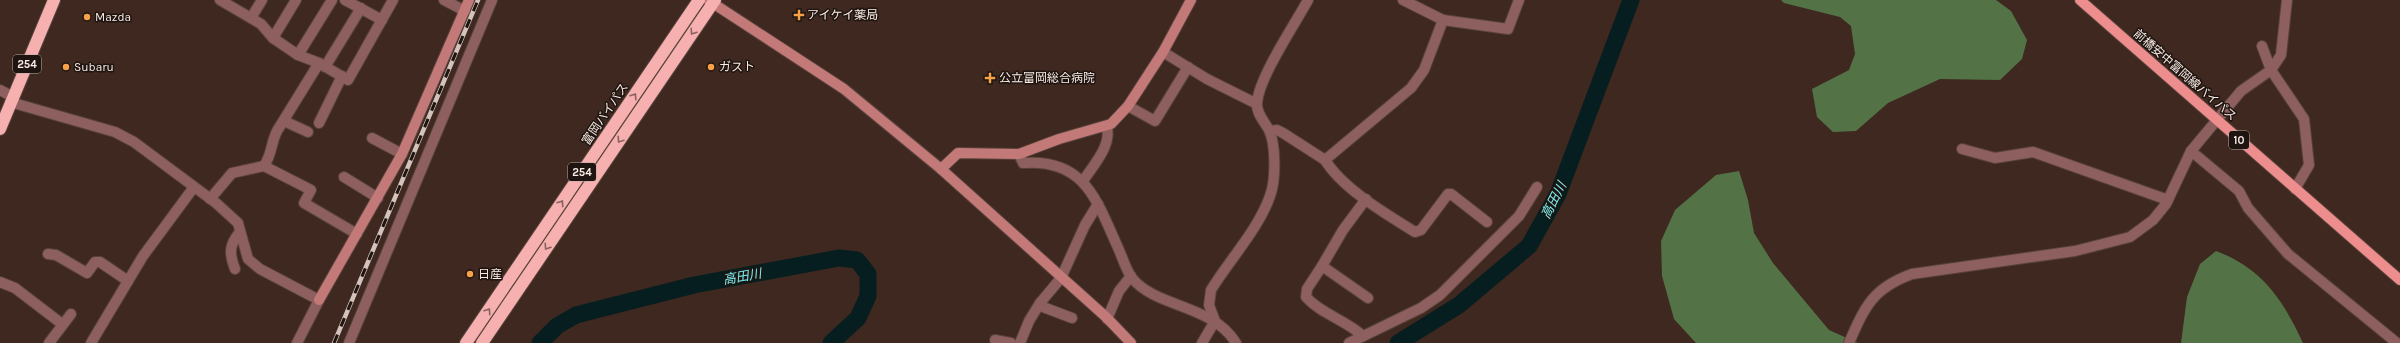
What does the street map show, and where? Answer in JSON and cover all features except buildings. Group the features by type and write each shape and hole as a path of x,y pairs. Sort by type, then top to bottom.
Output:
{"highway":[{"name":"254","path":"0,129 54,0"},
{"name":"富岡バイパス","path":"466,343 699,0"},
{"name":"254","path":"482,343 712,1"}],"main road":[{"name":"前橋安中富岡線バイパス","path":"2080,0 2295,190 2400,280"}],"street":[{"path":"220,0 261,24 273,38 298,55 322,65 348,80 393,0"},
{"path":"251,18 262,0"},
{"path":"273,38 296,0"},
{"path":"298,55 332,0"},
{"path":"444,0 465,11"},
{"path":"297,343 319,300 402,154 469,0"},
{"path":"349,343 492,0"},
{"path":"941,169 958,154 1019,154 1059,139 1111,124 1128,106 1163,52 1190,0"},
{"path":"1215,321 1209,305 1211,290 1261,217 1271,195 1274,162 1270,131 1260,117 1257,104 1260,88 1308,0"},
{"path":"1403,0 1443,20 1508,29 1519,0"},
{"path":"1849,343 1861,316 1876,293 1894,281 1912,274 2009,258 2075,251 2130,237 2152,220 2168,200 2191,151 2241,91 2271,70 2281,55 2287,0"},
{"path":"349,1 382,20"},
{"path":"712,1 844,89 941,169 1107,319 1130,343"},
{"path":"264,166 272,154 273,139 284,121 361,8"},
{"path":"1325,160 1411,88 1424,70 1443,20"},
{"path":"2262,46 2271,70 2304,119 2309,166 2295,190"},
{"path":"1163,52 1207,79 1257,104"},
{"path":"1128,106 1155,121 1188,67"},
{"path":"319,123 342,76"},
{"path":"0,90 12,99 37,111 115,132 134,142 210,199 238,224 248,259 260,269 319,300"},
{"path":"284,121 308,132"},
{"path":"1083,181 1105,146 1109,132 1106,126"},
{"path":"1270,131 1277,130 1284,133 1325,160 1332,170 1366,199 1416,232 1421,230 1448,194 1451,194 1487,222"},
{"path":"372,138 402,154"},
{"path":"1962,149 1995,158 2033,152 2168,200"},
{"path":"2191,151 2239,191 2248,208 2288,254 2397,343"},
{"path":"1019,154 1022,163 1050,163 1073,172 1083,181 1098,204 1131,276 1142,288 1215,321 1236,343"},
{"path":"210,199 232,172 264,166 310,190 304,203 357,234"},
{"path":"344,178 378,198"},
{"path":"91,343 143,256 194,187"},
{"path":"1349,343 1421,308 1440,295 1519,216 1537,187"},
{"path":"1363,336 1354,328 1312,304 1306,297 1307,289 1343,230 1366,199"},
{"path":"1020,343 1029,321 1040,303 1061,278 1085,225 1098,204"},
{"path":"235,269 230,256 234,239 240,232"},
{"path":"48,254 56,255 87,273 97,261 128,281"},
{"path":"1322,266 1368,298"},
{"path":"1107,319 1119,291 1131,276"},
{"path":"0,282 15,288 62,324"},
{"path":"1040,303 1043,307 1072,318"},
{"path":"49,343 71,314"},
{"path":"1202,343 1215,321"},
{"path":"995,340 1011,343"}],"green space":[{"path":"1781,0 1996,0 2011,11 2027,40 2022,59 2000,80 1940,79 1888,103 1856,131 1833,132 1817,117 1812,89 1849,70 1855,54 1851,26 1840,17 1784,3"},
{"path":"1739,171 1748,200 1754,233 1773,263 1829,330 1858,343 1696,343 1674,319 1662,276 1661,241 1675,210 1716,175"},
{"path":"2216,251 2246,266 2269,287 2279,299 2303,343 2181,343 2187,297 2200,264"}],"waterway":[{"name":"高田川","path":"1398,343 1459,305 1529,246 1558,194 1631,0"},
{"name":"高田川","path":"540,343 557,326 576,315 694,285 839,258 857,260 868,274 868,296 858,318 831,343"}],"railway":[{"path":"334,343 478,0"}],"place":[{"name":"アイケイ薬局","path":"799,15"},
{"name":"Mazda","path":"87,17"},
{"name":"Subaru","path":"66,67"},
{"name":"ガスト","path":"711,67"},
{"name":"公立富岡総合病院","path":"990,78"},
{"name":"日産","path":"470,274"}]}
